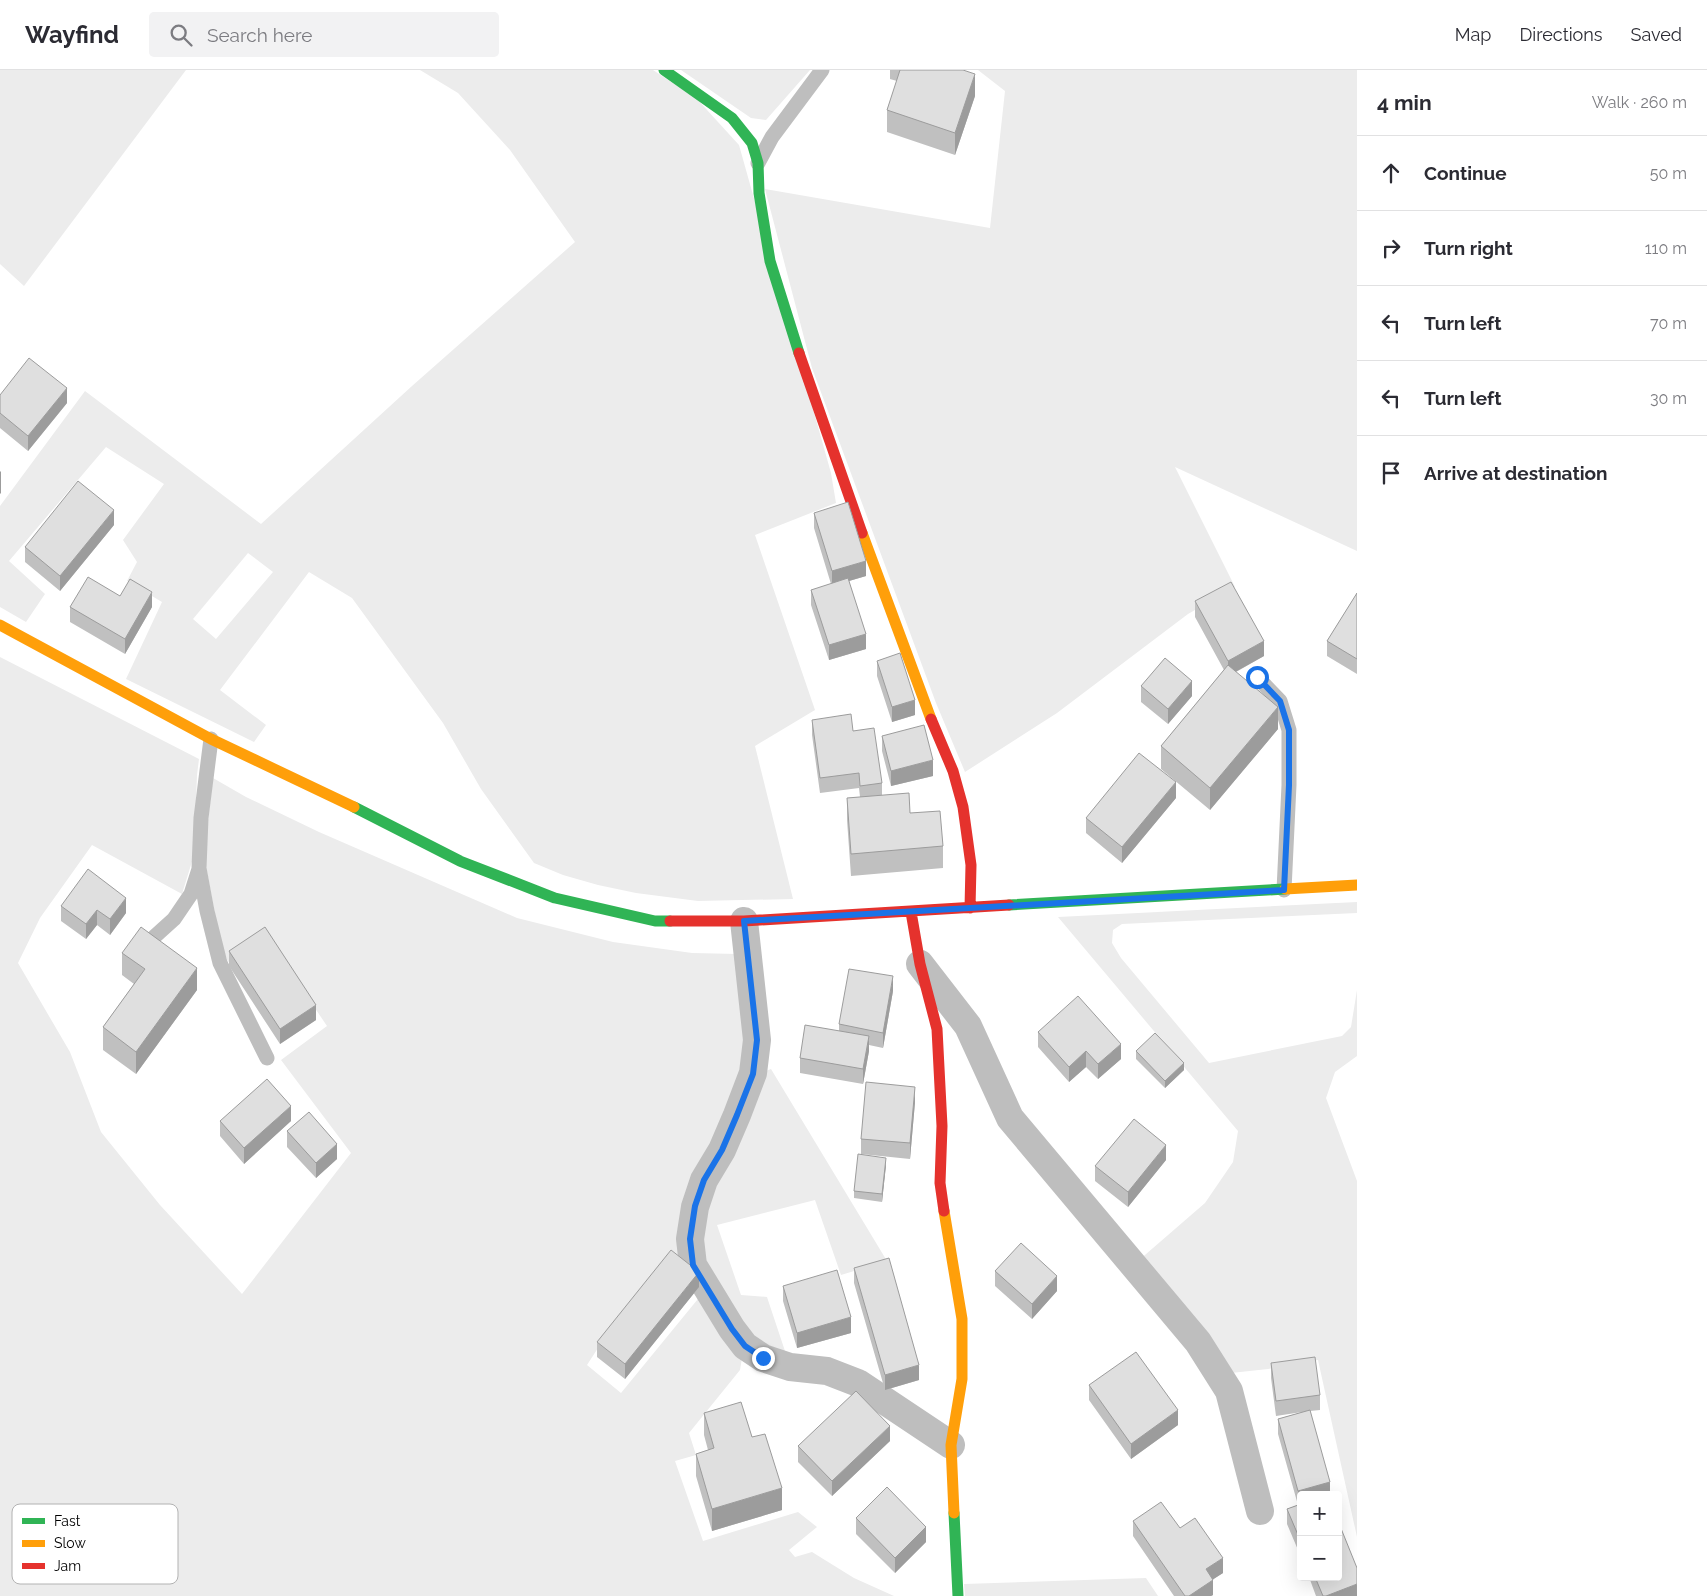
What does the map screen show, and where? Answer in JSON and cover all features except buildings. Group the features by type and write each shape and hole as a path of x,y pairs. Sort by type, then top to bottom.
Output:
{"street":[{"path":"664,70 732,118 752,143 758,163 759,193 770,261 802,362 866,546 923,701 953,771 963,807 971,865 970,908"},
{"path":"0,625 211,739 344,802 460,861 555,898 655,921 744,921 1357,885"},
{"path":"911,912 920,964 937,1029 942,1126 940,1183 962,1319 962,1379 951,1445 958,1596"},
{"path":"744,921 757,1040 753,1074 722,1150 704,1180 695,1206 690,1239 693,1265 732,1329 745,1346 763,1358 790,1367 827,1371 858,1383 951,1445"},
{"path":"920,964 968,1026 1010,1118 1198,1342 1229,1391 1260,1511"}],"lane":[{"path":"758,163 772,137 822,70"},
{"path":"1257,677 1280,701 1289,730 1289,785 1284,890"},
{"path":"211,739 201,818 199,868 220,963 267,1058"},
{"path":"153,938 174,919 190,894 199,868"}],"shaded area":[{"path":"0,70 186,70 24,286 0,264"},
{"path":"420,70 653,70 697,99 739,145 831,473 836,503 755,535 815,710 755,746 793,899 698,901 636,893 563,875 534,863 481,789 443,723 352,598 309,572 220,690 266,725 254,742 126,679 162,602 127,581 137,562 123,540 164,484 106,447 9,561 45,594 26,622 0,607 0,506 85,391 261,524 412,386 575,242 510,150 458,93","holes":["248,553 273,572 216,639 193,619"]},
{"path":"681,70 810,70 766,120 751,118"},
{"path":"978,70 1357,70 1357,551 1175,467 1235,587 1188,614 1057,713 965,772 936,703 812,368 765,189 990,228 1005,91"},
{"path":"0,657 199,759 194,855 182,894 92,845 40,918 18,963 70,1052 101,1132 160,1205 242,1294 351,1153 281,1060 327,1026 267,937 228,962 220,941 204,855 213,778 246,797 319,832 517,918 613,942 692,953 738,954 750,1044 682,1257 598,1348 587,1365 621,1393 702,1294 742,1358 740,1370 689,1433 696,1455 675,1461 703,1541 798,1512 817,1527 789,1550 795,1557 812,1552 854,1578 894,1596 0,1596"},
{"path":"1357,902 1357,913 1122,924 1113,930 1112,943 1121,958 1209,1063 1342,1036 1351,1027 1357,990 1357,1056 1335,1072 1326,1098 1357,1181 1357,1537 1318,1360 1268,1369 1231,1373 1138,1261 1205,1203 1233,1162 1238,1131 1058,917"},
{"path":"771,1069 887,1261 841,1275 815,1200 717,1225 741,1295 767,1297 785,1351 762,1350 714,1288 701,1247 702,1205 758,1074"},
{"path":"1146,1578 1158,1596 965,1596 964,1584"}],"traffic: fast":[{"path":"664,70 732,118 752,143 758,163 759,193 770,261 799,353"},
{"path":"354,807 460,861 555,898 655,921 670,921"},
{"path":"1009,905 1285,889"},
{"path":"954,1513 958,1596"}],"traffic: slow":[{"path":"862,533 931,719"},
{"path":"0,625 211,739 354,807"},
{"path":"1285,889 1357,885"},
{"path":"944,1211 962,1319 962,1379 951,1445 954,1513"}],"traffic: jam":[{"path":"799,353 862,533"},
{"path":"931,719 953,771 963,807 971,865 970,908"},
{"path":"670,921 744,921 1009,905"},
{"path":"911,912 920,964 937,1029 942,1126 940,1183 944,1211"}],"route":[{"path":"763,1358 745,1346 732,1329 693,1265 690,1239 695,1206 704,1180 722,1150 753,1074 757,1040 744,921 1284,890 1289,785 1289,730 1280,701 1257,677"}]}
